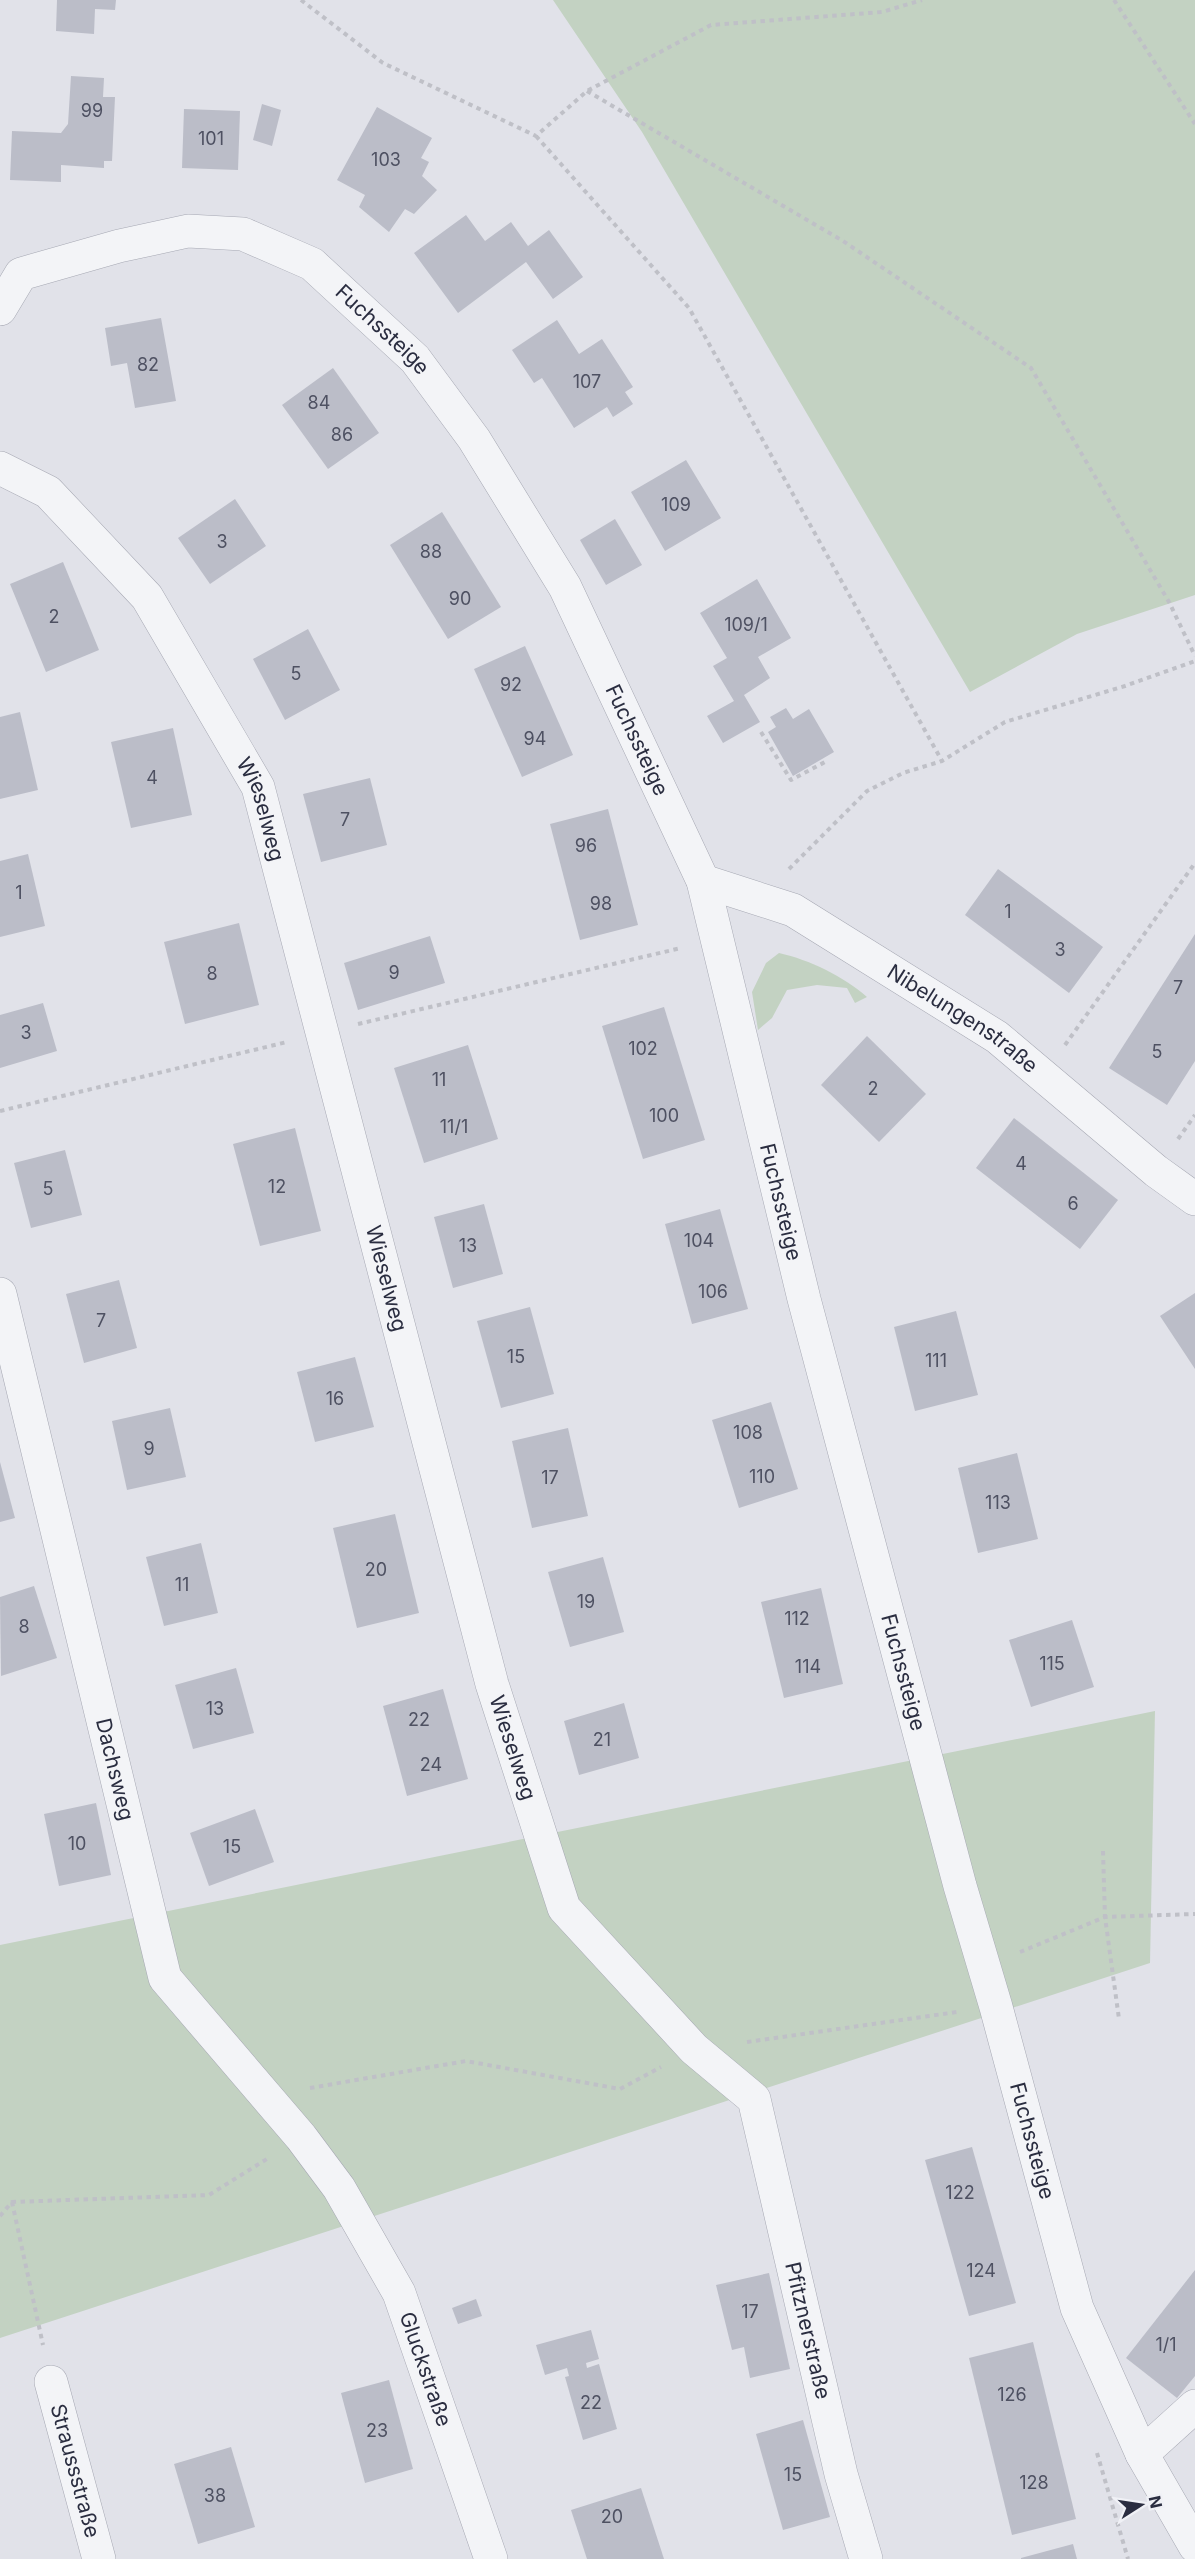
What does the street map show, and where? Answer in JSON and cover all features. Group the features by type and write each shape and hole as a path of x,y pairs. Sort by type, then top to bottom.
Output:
{"street":[{"name":"Fuchssteige","path":"0,309 10,267 188,231 243,234 312,264 353,300 421,367 474,439 565,587 703,881 804,1299 960,1886 996,2007 1077,2308 1142,2454 1195,2546"},
{"name":"Wieselweg","path":"0,468 48,492 147,597 258,787 492,1684 564,1908 694,2049 754,2100"},
{"name":"Nibelungenstraße","path":"703,881 793,910 997,1037 1156,1172 1195,1199"},
{"name":"Dachsweg","path":"0,1294 165,1978 301,2137 339,2188"},
{"name":"Pfitznerstraße","path":"754,2100 841,2474 866,2559"},
{"name":"Gluckstraße","path":"339,2188 399,2293 491,2559"},
{"name":"Straussstraße","path":"51,2382 99,2559"},
{"path":"1142,2454 1195,2406"}],"path":[{"path":"301,0 383,63 536,136 689,308 942,761"},
{"path":"536,136 587,91 711,25 882,12 922,0"},
{"path":"1114,0 1195,123"},
{"path":"587,91 843,240 1031,368 1169,602 1195,656"},
{"path":"758,900 867,791 903,773 942,761 1005,722 1125,686 1195,662"},
{"path":"761,732 779,755 791,780 825,762 823,759"},
{"path":"1043,1076 1195,862"},
{"path":"355,1025 717,940"},
{"path":"0,1111 267,1047"},
{"path":"1103,1851 1105,1917 1119,2019"},
{"path":"984,1967 1105,1917 1195,1914"},
{"path":"266,2096 466,2061 620,2090 694,2049 996,2007"},
{"path":"0,2216 12,2202 209,2195 301,2137"},
{"path":"12,2202 51,2382"}],"green space":[{"path":"553,0 1195,0 1195,595 1077,634 970,692 642,132"},
{"path":"779,953 826,970 867,997 855,1003 847,988 817,985 787,990 772,1018 758,1030 752,992 766,963"},
{"path":"1155,1711 1150,1963 0,2338 0,1945"}],"building":[{"path":"57,0 116,0 115,10 95,9 94,34 56,31"},
{"path":"71,76 104,78 103,97 115,97 112,161 104,161 104,168 61,165 61,182 10,180 12,131 61,133 68,124"},
{"path":"262,104 281,110 272,146 253,140"},
{"path":"377,107 432,138 421,158 429,162 422,176 437,190 414,214 405,209 389,232 359,207 365,195 337,180"},
{"path":"184,109 240,111 238,170 182,168"},
{"path":"466,215 485,241 511,222 528,246 549,230 583,277 553,299 526,262 458,313 414,253"},
{"path":"161,318 176,401 135,408 127,363 111,366 105,328"},
{"path":"557,320 579,354 602,339 633,387 625,392 633,404 613,417 607,407 574,428 542,378 534,383 512,350"},
{"path":"333,368 379,433 328,469 282,405"},
{"path":"686,460 721,518 665,551 631,492"},
{"path":"235,499 266,546 210,584 178,538"},
{"path":"442,512 501,607 448,639 390,545"},
{"path":"615,519 642,565 606,585 580,540"},
{"path":"63,562 99,650 46,672 10,584"},
{"path":"757,579 791,638 758,657 770,678 744,695 760,722 723,743 707,716 734,701 713,666 727,658 700,613"},
{"path":"308,629 340,690 285,720 253,659"},
{"path":"525,646 573,755 522,777 474,669"},
{"path":"786,708 793,719 809,709 834,752 793,776 768,732 776,727 770,717"},
{"path":"20,712 38,790 0,799 0,717"},
{"path":"173,728 192,815 131,828 111,742"},
{"path":"370,778 387,845 321,862 303,794"},
{"path":"608,809 638,925 580,940 550,824"},
{"path":"28,854 45,926 0,937 0,861"},
{"path":"998,869 1103,947 1069,993 965,915"},
{"path":"239,923 259,1005 185,1024 164,942"},
{"path":"1195,934 1195,1061 1167,1105 1109,1068"},
{"path":"430,936 445,983 358,1010 344,963"},
{"path":"43,1003 57,1051 0,1068 0,1015"},
{"path":"664,1007 705,1140 643,1159 602,1026"},
{"path":"867,1036 926,1094 879,1142 821,1085"},
{"path":"468,1045 498,1139 424,1163 394,1068"},
{"path":"1014,1118 1118,1200 1080,1249 976,1168"},
{"path":"295,1128 321,1231 260,1246 233,1144"},
{"path":"65,1150 82,1215 31,1228 14,1163"},
{"path":"484,1204 503,1274 453,1288 434,1217"},
{"path":"720,1209 748,1309 692,1324 665,1224"},
{"path":"119,1280 137,1348 84,1363 66,1294"},
{"path":"1195,1293 1195,1369 1160,1316"},
{"path":"530,1307 554,1394 501,1408 477,1321"},
{"path":"956,1311 978,1395 915,1411 894,1327"},
{"path":"355,1357 374,1427 315,1442 297,1372"},
{"path":"771,1402 798,1489 739,1508 712,1420"},
{"path":"170,1408 186,1477 127,1490 112,1421"},
{"path":"568,1428 588,1516 532,1528 512,1441"},
{"path":"1017,1453 1038,1539 978,1553 958,1468"},
{"path":"0,1462 15,1518 0,1522"},
{"path":"395,1514 419,1613 357,1628 333,1528"},
{"path":"201,1543 218,1613 164,1626 146,1557"},
{"path":"603,1557 624,1632 570,1647 548,1572"},
{"path":"34,1586 57,1658 1,1676 0,1597"},
{"path":"821,1588 843,1684 784,1698 761,1602"},
{"path":"1072,1620 1094,1687 1031,1707 1009,1640"},
{"path":"236,1668 254,1733 193,1749 175,1685"},
{"path":"443,1689 468,1779 407,1796 383,1706"},
{"path":"624,1703 639,1758 579,1775 564,1721"},
{"path":"96,1803 111,1875 59,1886 44,1814"},
{"path":"255,1809 274,1862 209,1886 190,1833"},
{"path":"972,2147 1016,2303 969,2316 925,2160"},
{"path":"1195,2270 1195,2376 1177,2398 1126,2358"},
{"path":"769,2273 790,2369 750,2378 744,2347 732,2350 716,2285"},
{"path":"476,2299 482,2316 458,2324 452,2308"},
{"path":"591,2330 599,2359 586,2363 587,2368 599,2364 617,2429 583,2440 565,2377 569,2376 567,2368 545,2375 536,2345"},
{"path":"1033,2342 1076,2519 1012,2535 969,2358"},
{"path":"389,2380 413,2469 365,2483 341,2393"},
{"path":"803,2420 830,2517 783,2530 756,2434"},
{"path":"231,2447 255,2527 198,2544 174,2464"},
{"path":"641,2488 664,2559 587,2559 571,2510"},
{"path":"1073,2544 1077,2559 1021,2559 1021,2558"}]}
